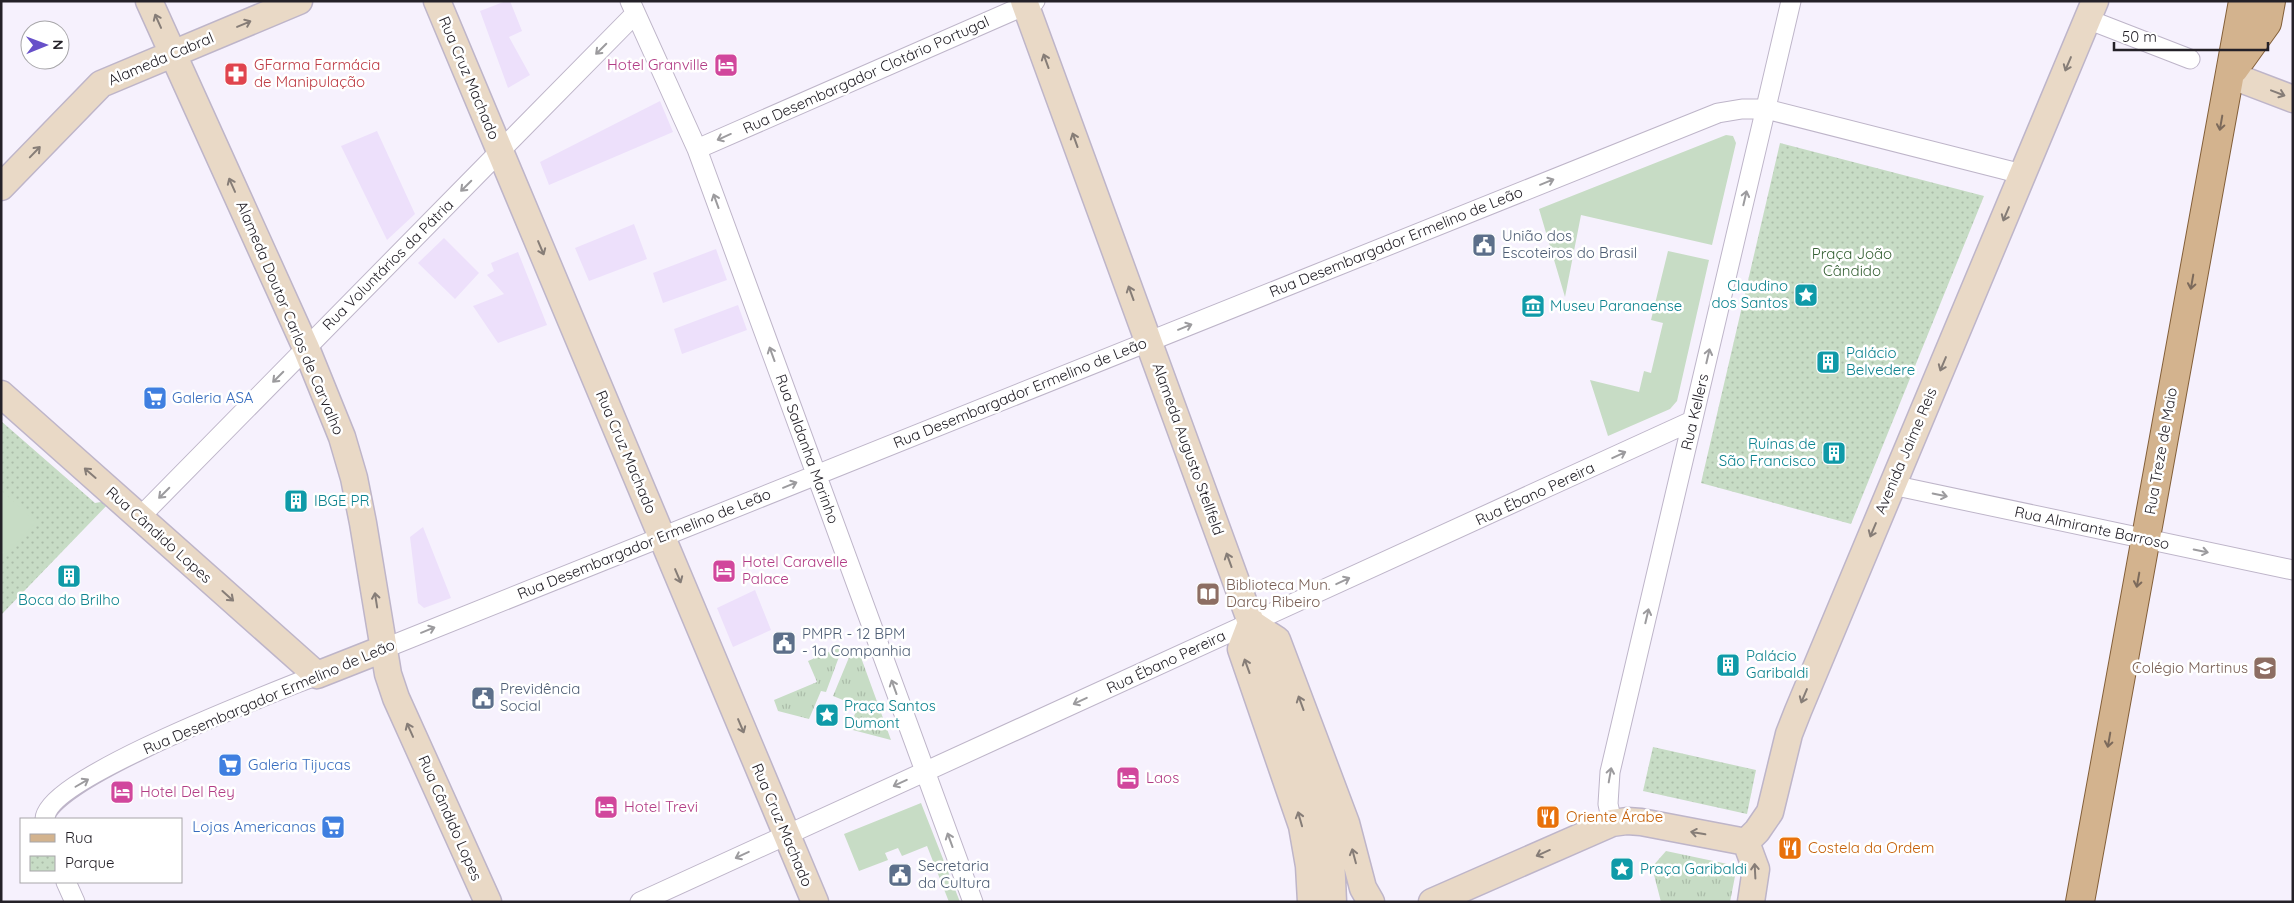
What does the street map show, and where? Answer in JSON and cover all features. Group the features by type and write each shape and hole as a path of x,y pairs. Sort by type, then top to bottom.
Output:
{"main road":[{"name":"Rua Treze de Maio","path":"2080,902 2243,1"},
{"path":"2230,74 2267,23 2271,1"}],"street":[{"name":"Alameda Doutor Carlos de Carvalho","path":"150,1 326,394 354,478 383,649"},
{"name":"Alameda Cabral","path":"1,187 101,84 299,1"},
{"name":"Rua Cruz Machado","path":"437,1 815,902"},
{"name":"Rua Kellers","path":"1612,823 1608,804 1610,772 1791,1"},
{"name":"Rua Desembargador Clotário Portugal","path":"697,149 1028,3"},
{"name":"Alameda Augusto Stellfeld","path":"1028,3 1148,342 1326,830 1331,856 1333,902"},
{"name":"Rua Voluntários da Pátria","path":"140,517 500,152 633,8"},
{"name":"Rua Saldanha Marinho","path":"633,8 697,149 973,902"},
{"path":"2091,10 2190,59"},
{"name":"Avenida Jaime Reis","path":"1746,842 1757,831 1770,812 1792,726 2091,10"},
{"path":"2230,74 2293,99"},
{"name":"Rua Desembargador Ermelino de Leão","path":"46,817 56,800 71,789 145,747 181,730 1718,113 1742,109 1766,109 2022,174"},
{"name":"Rua Cândido Lopes","path":"1,394 317,676"},
{"name":"Rua Ébano Pereira","path":"640,902 1692,421"},
{"name":"Rua Almirante Barroso","path":"1892,485 2293,570"},
{"path":"1311,902 1308,857 1302,826 1241,649 1251,623 1278,640 1346,823 1363,888 1371,902"},
{"name":"Rua Cândido Lopes","path":"383,649 396,698 488,902"},
{"path":"1432,902 1612,823 1627,821 1746,842 1756,869 1751,902"},
{"path":"66,883 75,902"}],"shaded area":[{"path":"510,1 522,31 509,37 530,75 508,88 480,11"},
{"path":"660,101 673,132 549,185 540,162"},
{"path":"377,131 415,214 387,240 341,146"},
{"path":"634,224 647,259 589,281 575,248"},
{"path":"444,238 479,273 455,299 418,263"},
{"path":"716,249 727,280 663,303 653,273"},
{"path":"518,252 547,325 498,343 473,306 504,294 487,275 494,271 491,263"},
{"path":"738,305 747,330 682,354 674,329"},
{"path":"423,527 451,598 424,608 418,603 410,537"},
{"path":"755,590 771,630 733,647 717,608"}],"green space":[{"path":"1726,135 1733,136 1736,143 1712,245 1581,215 1565,297 1539,209"},
{"name":"Praça João Cândido","path":"1780,143 1984,196 1851,524 1701,483"},
{"path":"1668,251 1709,260 1677,401 1670,409 1608,436 1590,380 1639,392 1644,371 1651,373 1663,323 1651,320"},
{"path":"1,421 95,503 112,500 1,615"},
{"path":"1,490 36,522 3,558 1,556"},
{"path":"843,646 826,692 821,691 809,719 778,711 774,700 817,682 808,661"},
{"path":"859,652 891,740 849,729 858,706 833,696 850,655"},
{"path":"1653,747 1756,770 1747,814 1643,791"},
{"path":"921,803 960,902 949,902 927,846 902,856 898,848 885,853 888,860 859,871 844,834"},
{"path":"1666,851 1737,866 1730,902 1661,902 1652,867"}],"place":[{"name":"Hotel Granville","path":"726,65"},
{"name":"GFarma Farmácia de Manipulação","path":"236,74"},
{"name":"União dos Escoteiros do Brasil","path":"1484,245"},
{"name":"Claudino dos Santos","path":"1806,295"},
{"name":"Museu Paranaense","path":"1533,306"},
{"name":"Palácio Belvedere","path":"1828,362"},
{"name":"Galeria ASA","path":"155,398"},
{"name":"Ruínas de São Francisco","path":"1834,453"},
{"name":"IBGE PR","path":"296,501"},
{"name":"Hotel Caravelle Palace","path":"724,571"},
{"name":"Boca do Brilho","path":"69,576"},
{"name":"Biblioteca Mun. Darcy Ribeiro","path":"1208,594"},
{"name":"PMPR - 12 BPM - 1a Companhia","path":"784,643"},
{"name":"Palácio Garibaldi","path":"1728,665"},
{"name":"Colégio Martinus","path":"2265,668"},
{"name":"Previdência Social","path":"483,698"},
{"name":"Praça Santos Dumont","path":"827,715"},
{"name":"Galeria Tijucas","path":"230,765"},
{"name":"Laos","path":"1128,778"},
{"name":"Hotel Del Rey","path":"122,792"},
{"name":"Hotel Trevi","path":"606,807"},
{"name":"Oriente Árabe","path":"1548,817"},
{"name":"Lojas Americanas","path":"333,827"},
{"name":"Costela da Ordem","path":"1790,848"},
{"name":"Praça Garibaldi","path":"1622,869"},
{"name":"Secretaria da Cultura","path":"900,875"}]}
